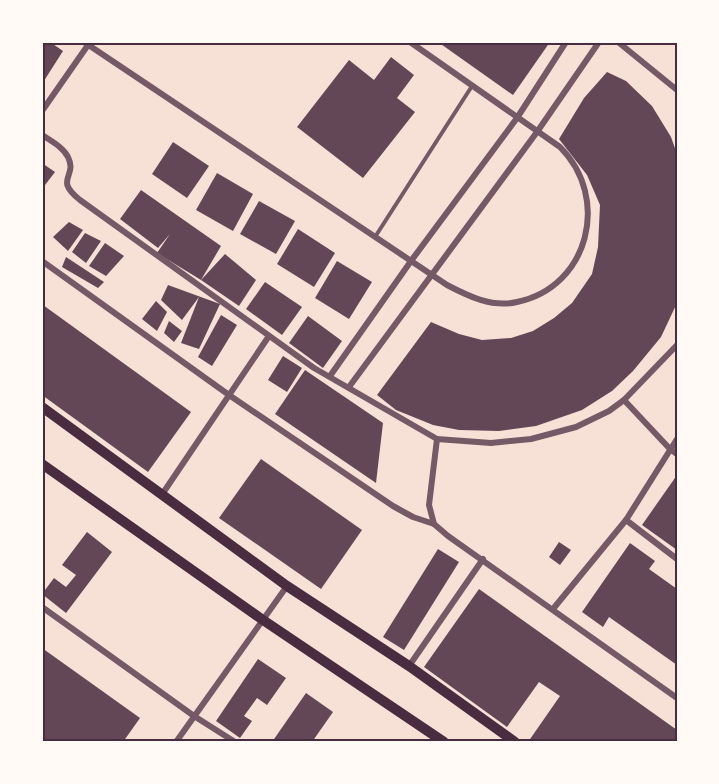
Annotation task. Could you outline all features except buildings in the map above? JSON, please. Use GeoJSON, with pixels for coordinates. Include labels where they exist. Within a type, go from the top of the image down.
{"type":"FeatureCollection","features":[{"type":"Feature","properties":{"kind":"main road"},"geometry":{"type":"LineString","coordinates":[[42,407],[287,586],[409,666],[515,742]]}},
{"type":"Feature","properties":{"kind":"main road"},"geometry":{"type":"LineString","coordinates":[[42,464],[263,620],[444,742]]}},
{"type":"Feature","properties":{"kind":"street"},"geometry":{"type":"LineString","coordinates":[[42,111],[86,44],[411,261],[465,294],[483,301],[515,303],[547,290],[570,271],[584,246],[588,228],[584,186],[579,170],[560,147],[410,42]]}},
{"type":"Feature","properties":{"kind":"street"},"geometry":{"type":"LineString","coordinates":[[330,376],[411,261],[518,118],[566,42]]}},
{"type":"Feature","properties":{"kind":"street"},"geometry":{"type":"LineString","coordinates":[[349,387],[537,132],[599,42]]}},
{"type":"Feature","properties":{"kind":"street"},"geometry":{"type":"LineString","coordinates":[[618,42],[677,90]]}},
{"type":"Feature","properties":{"kind":"street"},"geometry":{"type":"LineString","coordinates":[[42,135],[61,148],[68,156],[70,169],[66,183],[71,193],[314,368],[437,439],[491,443],[531,439],[576,427],[609,411],[624,400],[677,345]]}},
{"type":"Feature","properties":{"kind":"street"},"geometry":{"type":"LineString","coordinates":[[42,261],[229,395],[403,512],[434,524],[677,698]]}},
{"type":"Feature","properties":{"kind":"street"},"geometry":{"type":"LineString","coordinates":[[163,494],[269,336]]}},
{"type":"Feature","properties":{"kind":"street"},"geometry":{"type":"LineString","coordinates":[[624,400],[677,454]]}},
{"type":"Feature","properties":{"kind":"street"},"geometry":{"type":"LineString","coordinates":[[434,524],[429,506],[437,439]]}},
{"type":"Feature","properties":{"kind":"street"},"geometry":{"type":"LineString","coordinates":[[553,609],[626,520],[677,440]]}},
{"type":"Feature","properties":{"kind":"street"},"geometry":{"type":"LineString","coordinates":[[626,520],[677,559]]}},
{"type":"Feature","properties":{"kind":"street"},"geometry":{"type":"LineString","coordinates":[[409,666],[483,559]]}},
{"type":"Feature","properties":{"kind":"street"},"geometry":{"type":"LineString","coordinates":[[176,742],[287,586]]}},
{"type":"Feature","properties":{"kind":"street"},"geometry":{"type":"LineString","coordinates":[[42,607],[194,716],[235,742]]}},
{"type":"Feature","properties":{"kind":"lane"},"geometry":{"type":"LineString","coordinates":[[375,237],[472,86]]}}]}
